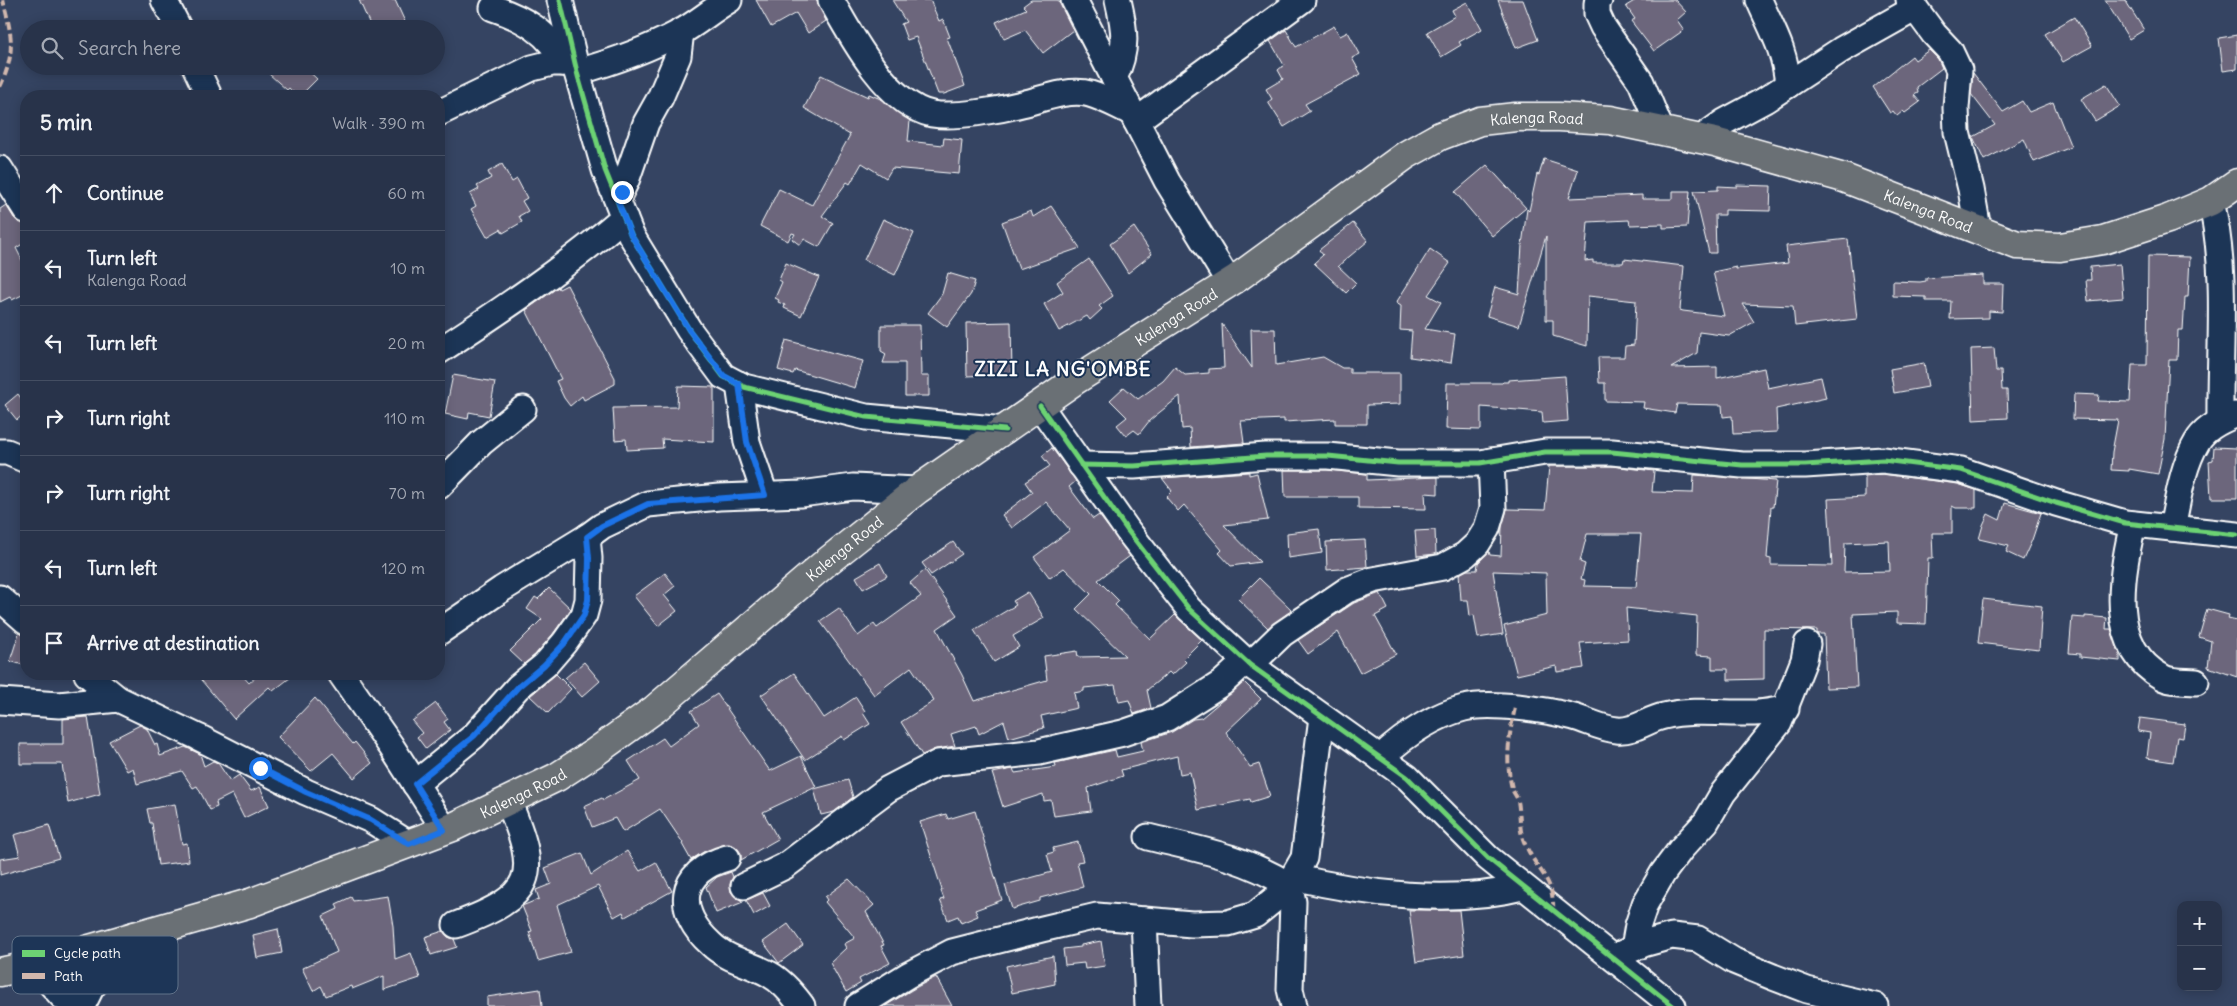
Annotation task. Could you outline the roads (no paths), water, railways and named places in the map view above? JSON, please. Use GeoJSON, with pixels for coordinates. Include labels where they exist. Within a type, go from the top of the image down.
{"type":"FeatureCollection","features":[{"type":"Feature","properties":{"kind":"main road","name":"Kalenga Road"},"geometry":{"type":"LineString","coordinates":[[131,936],[250,903],[409,844],[444,830],[557,777],[655,709],[822,565],[917,490],[1074,382],[1229,282],[1406,155],[1440,136],[1480,121],[1516,117],[1610,120],[1748,150],[1844,178],[2017,245],[2060,247],[2102,240],[2168,218],[2221,219],[2237,182]]}},
{"type":"Feature","properties":{"kind":"street"},"geometry":{"type":"LineString","coordinates":[[164,0],[174,20]]}},
{"type":"Feature","properties":{"kind":"street"},"geometry":{"type":"LineString","coordinates":[[560,0],[572,66],[605,170],[631,235],[705,354],[724,376],[739,384],[866,417],[1005,430]]}},
{"type":"Feature","properties":{"kind":"street"},"geometry":{"type":"LineString","coordinates":[[445,110],[532,68],[552,63],[572,66],[625,58],[681,31],[729,0]]}},
{"type":"Feature","properties":{"kind":"street"},"geometry":{"type":"LineString","coordinates":[[831,0],[868,60],[892,90],[909,104],[932,114],[960,114],[1005,108],[1069,94],[1088,93],[1134,117]]}},
{"type":"Feature","properties":{"kind":"street"},"geometry":{"type":"LineString","coordinates":[[1074,0],[1167,181],[1229,282]]}},
{"type":"Feature","properties":{"kind":"street"},"geometry":{"type":"LineString","coordinates":[[1114,78],[1120,65],[1125,41],[1118,0]]}},
{"type":"Feature","properties":{"kind":"street"},"geometry":{"type":"LineString","coordinates":[[1134,117],[1302,0]]}},
{"type":"Feature","properties":{"kind":"street"},"geometry":{"type":"LineString","coordinates":[[1599,0],[1597,3],[1597,14],[1603,27],[1641,82],[1661,130]]}},
{"type":"Feature","properties":{"kind":"street"},"geometry":{"type":"LineString","coordinates":[[1759,0],[1777,37],[1786,63],[1788,85]]}},
{"type":"Feature","properties":{"kind":"street"},"geometry":{"type":"LineString","coordinates":[[1700,139],[1724,122],[1765,100],[1912,4],[1934,34],[1950,51],[1959,70],[1956,108],[1957,132],[1971,189],[1978,229]]}},
{"type":"Feature","properties":{"kind":"street"},"geometry":{"type":"LineString","coordinates":[[494,8],[529,24],[545,36],[572,66]]}},
{"type":"Feature","properties":{"kind":"street"},"geometry":{"type":"LineString","coordinates":[[445,347],[596,241],[620,208],[626,181],[646,123],[660,98],[678,56],[681,31]]}},
{"type":"Feature","properties":{"kind":"street"},"geometry":{"type":"LineString","coordinates":[[199,75],[206,90]]}},
{"type":"Feature","properties":{"kind":"street"},"geometry":{"type":"LineString","coordinates":[[0,169],[20,201]]}},
{"type":"Feature","properties":{"kind":"street"},"geometry":{"type":"LineString","coordinates":[[2172,528],[2188,462],[2198,440],[2229,418],[2221,219]]}},
{"type":"Feature","properties":{"kind":"street"},"geometry":{"type":"LineString","coordinates":[[739,384],[747,442],[765,495]]}},
{"type":"Feature","properties":{"kind":"street"},"geometry":{"type":"LineString","coordinates":[[1040,406],[1128,531],[1189,609],[1248,663],[1407,777],[1488,858],[1523,887],[1623,953],[1673,1006]]}},
{"type":"Feature","properties":{"kind":"street"},"geometry":{"type":"LineString","coordinates":[[445,473],[451,460],[481,443],[523,409]]}},
{"type":"Feature","properties":{"kind":"street"},"geometry":{"type":"LineString","coordinates":[[0,452],[7,452],[20,457]]}},
{"type":"Feature","properties":{"kind":"street"},"geometry":{"type":"LineString","coordinates":[[1081,465],[1134,466],[1266,456],[1328,456],[1398,463],[1480,463],[1545,452],[1612,452],[1742,465],[1805,465],[1883,460],[1961,470],[2056,504],[2134,524],[2237,535]]}},
{"type":"Feature","properties":{"kind":"street"},"geometry":{"type":"LineString","coordinates":[[744,886],[785,866],[888,789],[938,763],[1039,752],[1123,732],[1167,718],[1222,683],[1282,634],[1347,590],[1373,580],[1443,567],[1464,555],[1477,544],[1487,528],[1493,508],[1491,461]]}},
{"type":"Feature","properties":{"kind":"street"},"geometry":{"type":"LineString","coordinates":[[445,628],[502,588],[602,526],[648,504],[853,487],[917,490]]}},
{"type":"Feature","properties":{"kind":"street"},"geometry":{"type":"LineString","coordinates":[[2134,524],[2127,549],[2120,598],[2124,624],[2134,648],[2145,665],[2164,678],[2196,682]]}},
{"type":"Feature","properties":{"kind":"street"},"geometry":{"type":"LineString","coordinates":[[415,784],[474,736],[518,687],[544,665],[564,644],[584,615],[588,600],[589,558],[587,537]]}},
{"type":"Feature","properties":{"kind":"street"},"geometry":{"type":"LineString","coordinates":[[0,598],[20,616]]}},
{"type":"Feature","properties":{"kind":"street"},"geometry":{"type":"LineString","coordinates":[[1623,953],[1638,925],[1645,904],[1663,874],[1681,849],[1706,822],[1723,793],[1779,723],[1804,660],[1807,644]]}},
{"type":"Feature","properties":{"kind":"street"},"geometry":{"type":"LineString","coordinates":[[94,680],[118,699],[306,792],[371,820],[409,844]]}},
{"type":"Feature","properties":{"kind":"street"},"geometry":{"type":"LineString","coordinates":[[345,680],[444,830]]}},
{"type":"Feature","properties":{"kind":"street"},"geometry":{"type":"LineString","coordinates":[[0,701],[58,705],[118,699]]}},
{"type":"Feature","properties":{"kind":"street"},"geometry":{"type":"LineString","coordinates":[[1380,758],[1405,736],[1437,718],[1464,707],[1486,705],[1544,711],[1618,730],[1631,729],[1647,721],[1665,716],[1689,713],[1757,713],[1786,709]]}},
{"type":"Feature","properties":{"kind":"street"},"geometry":{"type":"LineString","coordinates":[[858,1006],[908,975],[952,952],[1097,916],[1192,924],[1228,923],[1255,915],[1282,893],[1304,858],[1322,717]]}},
{"type":"Feature","properties":{"kind":"street"},"geometry":{"type":"LineString","coordinates":[[456,925],[484,914],[506,902],[522,887],[526,875],[522,832],[508,800]]}},
{"type":"Feature","properties":{"kind":"street"},"geometry":{"type":"LineString","coordinates":[[1148,837],[1232,857],[1290,882],[1317,883],[1413,896],[1494,894],[1523,887]]}},
{"type":"Feature","properties":{"kind":"street"},"geometry":{"type":"LineString","coordinates":[[728,858],[716,861],[703,869],[691,881],[686,894],[686,902],[692,918],[711,945],[771,975],[792,993],[802,1006]]}},
{"type":"Feature","properties":{"kind":"street"},"geometry":{"type":"LineString","coordinates":[[1290,882],[1293,902],[1290,989],[1294,1006]]}},
{"type":"Feature","properties":{"kind":"street"},"geometry":{"type":"LineString","coordinates":[[1144,920],[1148,1006]]}},
{"type":"Feature","properties":{"kind":"street"},"geometry":{"type":"LineString","coordinates":[[1623,953],[1642,944],[1672,936],[1698,939],[1734,961],[1781,981],[1807,990],[1875,1006]]}},
{"type":"Feature","properties":{"kind":"street"},"geometry":{"type":"LineString","coordinates":[[60,994],[75,1006]]}},
{"type":"Feature","properties":{"kind":"street"},"geometry":{"type":"LineString","coordinates":[[82,1006],[88,994]]}},
{"type":"Feature","properties":{"kind":"district","name":"ZIZI LA NG'OMBE"},"geometry":{"type":"Point","coordinates":[1063,368]}}]}
